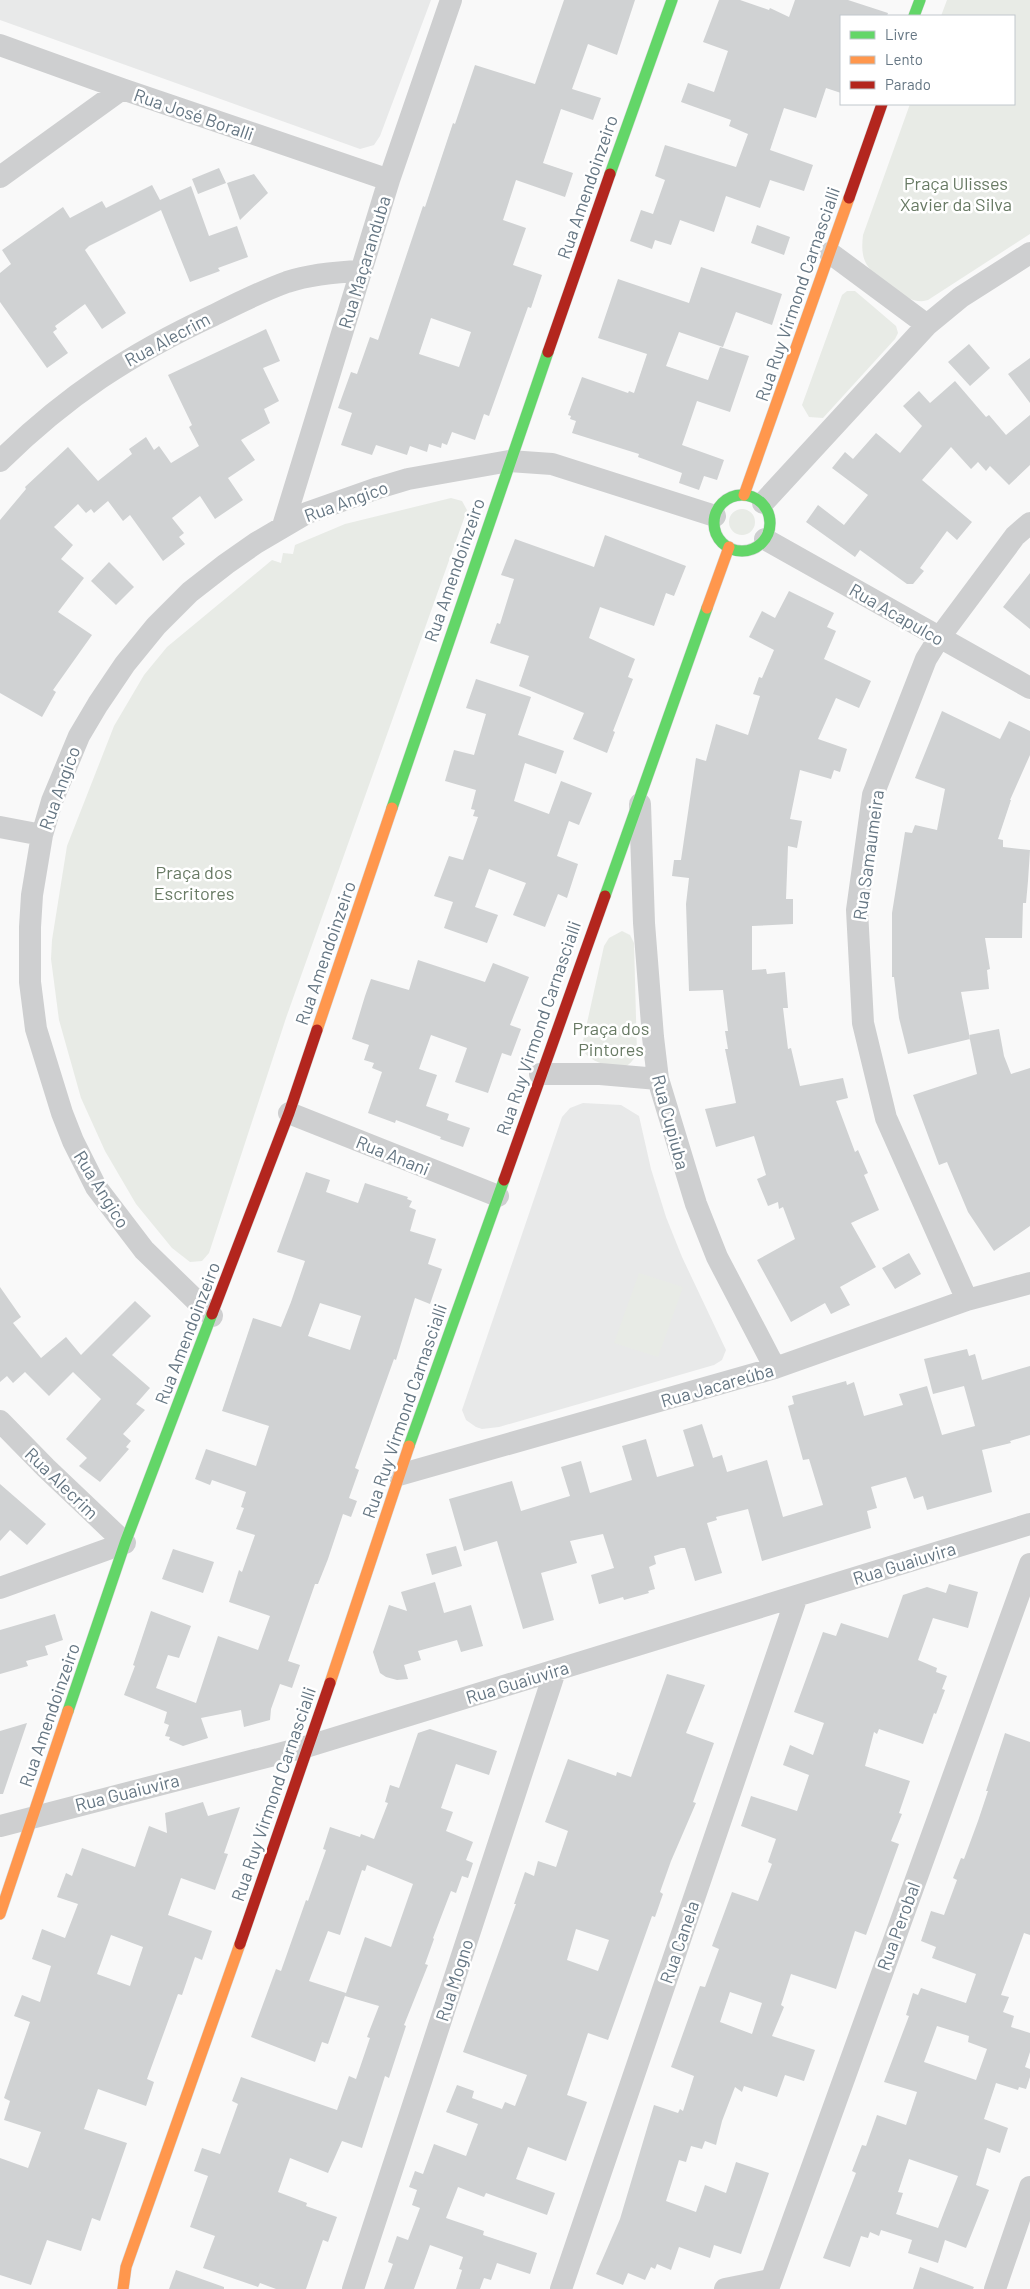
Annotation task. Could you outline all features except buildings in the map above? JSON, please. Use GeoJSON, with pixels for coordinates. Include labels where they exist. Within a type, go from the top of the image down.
{"type":"FeatureCollection","features":[{"type":"Feature","properties":{"kind":"street","name":"Rua Maçaranduba"},"geometry":{"type":"LineString","coordinates":[[283,526],[362,271],[388,180],[451,0]]}},
{"type":"Feature","properties":{"kind":"street","name":"Rua Amendoinzeiro"},"geometry":{"type":"LineString","coordinates":[[0,1914],[125,1543],[289,1113],[509,461],[672,0]]}},
{"type":"Feature","properties":{"kind":"street"},"geometry":{"type":"LineString","coordinates":[[914,15],[920,0]]}},
{"type":"Feature","properties":{"kind":"street","name":"Rua José Boralli"},"geometry":{"type":"LineString","coordinates":[[0,45],[122,90],[388,180]]}},
{"type":"Feature","properties":{"kind":"street"},"geometry":{"type":"LineString","coordinates":[[0,177],[122,90]]}},
{"type":"Feature","properties":{"kind":"street","name":"Rua Ruy Virmond Carnascialli"},"geometry":{"type":"LineString","coordinates":[[754,499],[830,253],[882,105]]}},
{"type":"Feature","properties":{"kind":"street"},"geometry":{"type":"LineString","coordinates":[[830,253],[927,325]]}},
{"type":"Feature","properties":{"kind":"street"},"geometry":{"type":"LineString","coordinates":[[754,499],[927,325],[961,297],[1030,253]]}},
{"type":"Feature","properties":{"kind":"street","name":"Rua Alecrim"},"geometry":{"type":"LineString","coordinates":[[0,461],[29,433],[74,396],[120,363],[165,338],[288,282],[336,272],[362,271]]}},
{"type":"Feature","properties":{"kind":"street"},"geometry":{"type":"LineString","coordinates":[[509,461],[552,464],[715,516]]}},
{"type":"Feature","properties":{"kind":"street","name":"Rua Angico"},"geometry":{"type":"LineString","coordinates":[[212,1316],[160,1266],[119,1219],[96,1186],[83,1162],[62,1113],[42,1052],[32,1006],[30,927],[32,895],[42,835],[52,801],[79,736],[125,664],[156,626],[190,592],[234,559],[283,526],[307,513],[408,479],[509,461]]}},
{"type":"Feature","properties":{"kind":"street"},"geometry":{"type":"LineString","coordinates":[[754,499],[768,511],[770,520],[765,539],[760,545],[745,551],[729,547],[716,534],[715,516],[726,500],[754,499]]}},
{"type":"Feature","properties":{"kind":"street","name":"Rua Samaumeira"},"geometry":{"type":"LineString","coordinates":[[967,1300],[886,1118],[863,1023],[857,910],[873,796],[926,659],[939,638],[1014,536],[1030,523]]}},
{"type":"Feature","properties":{"kind":"street","name":"Rua Acapulco"},"geometry":{"type":"LineString","coordinates":[[765,539],[1030,688]]}},
{"type":"Feature","properties":{"kind":"street","name":"Rua Ruy Virmond Carnascialli"},"geometry":{"type":"LineString","coordinates":[[123,2289],[126,2267],[309,1746],[399,1475],[540,1074],[729,547]]}},
{"type":"Feature","properties":{"kind":"street","name":"Rua Cupiuba"},"geometry":{"type":"LineString","coordinates":[[640,796],[644,923],[658,1079],[699,1213],[717,1257],[775,1368]]}},
{"type":"Feature","properties":{"kind":"street"},"geometry":{"type":"LineString","coordinates":[[0,827],[42,835]]}},
{"type":"Feature","properties":{"kind":"street"},"geometry":{"type":"LineString","coordinates":[[540,1074],[600,1074],[658,1079]]}},
{"type":"Feature","properties":{"kind":"street","name":"Rua Anani"},"geometry":{"type":"LineString","coordinates":[[289,1113],[498,1196]]}},
{"type":"Feature","properties":{"kind":"street","name":"Rua Jacareúba"},"geometry":{"type":"LineString","coordinates":[[399,1475],[775,1368],[967,1300],[1030,1282]]}},
{"type":"Feature","properties":{"kind":"street","name":"Rua Alecrim"},"geometry":{"type":"LineString","coordinates":[[0,1421],[46,1468],[125,1543]]}},
{"type":"Feature","properties":{"kind":"street","name":"Rua Guaiuvira"},"geometry":{"type":"LineString","coordinates":[[0,1826],[309,1746],[1030,1524]]}},
{"type":"Feature","properties":{"kind":"street"},"geometry":{"type":"LineString","coordinates":[[0,1588],[125,1543]]}},
{"type":"Feature","properties":{"kind":"street","name":"Rua Perobal"},"geometry":{"type":"LineString","coordinates":[[769,2285],[1030,1564]]}},
{"type":"Feature","properties":{"kind":"street","name":"Rua Canela"},"geometry":{"type":"LineString","coordinates":[[561,2289],[797,1596]]}},
{"type":"Feature","properties":{"kind":"street","name":"Rua Mogno"},"geometry":{"type":"LineString","coordinates":[[353,2289],[555,1670]]}},
{"type":"Feature","properties":{"kind":"street"},"geometry":{"type":"LineString","coordinates":[[994,2289],[1030,2187]]}},
{"type":"Feature","properties":{"kind":"street"},"geometry":{"type":"LineString","coordinates":[[725,2289],[769,2285]]}},
{"type":"Feature","properties":{"kind":"shaded area"},"geometry":{"type":"Polygon","coordinates":[[[0,0],[431,0],[380,136],[374,145],[360,149],[0,20],[0,0]]]}},
{"type":"Feature","properties":{"kind":"shaded area"},"geometry":{"type":"Polygon","coordinates":[[[583,1103],[621,1105],[639,1116],[651,1169],[666,1217],[682,1257],[726,1350],[722,1360],[714,1365],[499,1427],[482,1429],[466,1420],[462,1410],[562,1117],[570,1108],[583,1103]]]}},
{"type":"Feature","properties":{"kind":"green space","name":"Praça Ulisses Xavier da Silva"},"geometry":{"type":"Polygon","coordinates":[[[947,0],[1030,0],[1030,234],[928,300],[921,301],[903,296],[886,285],[871,271],[862,250],[863,235],[910,105],[1015,105],[1015,15],[941,15],[947,0]]]}},
{"type":"Feature","properties":{"kind":"green space"},"geometry":{"type":"Polygon","coordinates":[[[847,291],[855,291],[896,326],[898,333],[895,339],[823,418],[809,417],[802,405],[842,295],[847,291]]]}},
{"type":"Feature","properties":{"kind":"green space","name":"Praça dos Escritores"},"geometry":{"type":"Polygon","coordinates":[[[451,498],[462,501],[467,510],[286,1018],[209,1253],[202,1261],[190,1262],[172,1248],[136,1204],[105,1151],[81,1098],[59,1020],[51,959],[52,940],[67,846],[114,726],[144,675],[167,647],[272,560],[281,563],[283,553],[293,554],[295,545],[345,524],[451,498]]]}},
{"type":"Feature","properties":{"kind":"green space"},"geometry":{"type":"Polygon","coordinates":[[[742,509],[751,513],[755,522],[751,531],[742,535],[733,531],[729,522],[733,513],[742,509]]]}},
{"type":"Feature","properties":{"kind":"green space","name":"Praça dos Pintores"},"geometry":{"type":"Polygon","coordinates":[[[622,931],[630,935],[634,943],[637,1054],[628,1065],[616,1067],[598,1062],[588,1056],[584,1052],[583,1041],[604,946],[609,938],[622,931]]]}},
{"type":"Feature","properties":{"kind":"green space"},"geometry":{"type":"Polygon","coordinates":[[[639,1273],[683,1287],[658,1357],[614,1343],[639,1273]]]}},
{"type":"Feature","properties":{"kind":"traffic: fast"},"geometry":{"type":"LineString","coordinates":[[610,174],[672,0]]}},
{"type":"Feature","properties":{"kind":"traffic: fast"},"geometry":{"type":"LineString","coordinates":[[914,15],[920,0]]}},
{"type":"Feature","properties":{"kind":"traffic: fast"},"geometry":{"type":"LineString","coordinates":[[392,808],[548,352]]}},
{"type":"Feature","properties":{"kind":"traffic: fast"},"geometry":{"type":"LineString","coordinates":[[742,495],[753,497],[762,503],[768,512],[770,523],[768,534],[762,543],[753,549],[742,551],[731,549],[722,543],[716,534],[714,523],[716,512],[722,503],[731,497],[742,495]]}},
{"type":"Feature","properties":{"kind":"traffic: fast"},"geometry":{"type":"LineString","coordinates":[[605,896],[707,608]]}},
{"type":"Feature","properties":{"kind":"traffic: fast"},"geometry":{"type":"LineString","coordinates":[[409,1446],[504,1180]]}},
{"type":"Feature","properties":{"kind":"traffic: fast"},"geometry":{"type":"LineString","coordinates":[[68,1711],[125,1543],[212,1314]]}},
{"type":"Feature","properties":{"kind":"traffic: slow"},"geometry":{"type":"LineString","coordinates":[[744,495],[849,198]]}},
{"type":"Feature","properties":{"kind":"traffic: slow"},"geometry":{"type":"LineString","coordinates":[[707,608],[729,547]]}},
{"type":"Feature","properties":{"kind":"traffic: slow"},"geometry":{"type":"LineString","coordinates":[[317,1030],[392,808]]}},
{"type":"Feature","properties":{"kind":"traffic: slow"},"geometry":{"type":"LineString","coordinates":[[330,1683],[409,1446]]}},
{"type":"Feature","properties":{"kind":"traffic: slow"},"geometry":{"type":"LineString","coordinates":[[0,1914],[68,1711]]}},
{"type":"Feature","properties":{"kind":"traffic: slow"},"geometry":{"type":"LineString","coordinates":[[123,2289],[126,2267],[240,1944]]}},
{"type":"Feature","properties":{"kind":"traffic: jam"},"geometry":{"type":"LineString","coordinates":[[849,198],[882,105]]}},
{"type":"Feature","properties":{"kind":"traffic: jam"},"geometry":{"type":"LineString","coordinates":[[548,352],[610,174]]}},
{"type":"Feature","properties":{"kind":"traffic: jam"},"geometry":{"type":"LineString","coordinates":[[504,1180],[605,896]]}},
{"type":"Feature","properties":{"kind":"traffic: jam"},"geometry":{"type":"LineString","coordinates":[[212,1314],[289,1113],[317,1030]]}},
{"type":"Feature","properties":{"kind":"traffic: jam"},"geometry":{"type":"LineString","coordinates":[[240,1944],[330,1683]]}}]}
